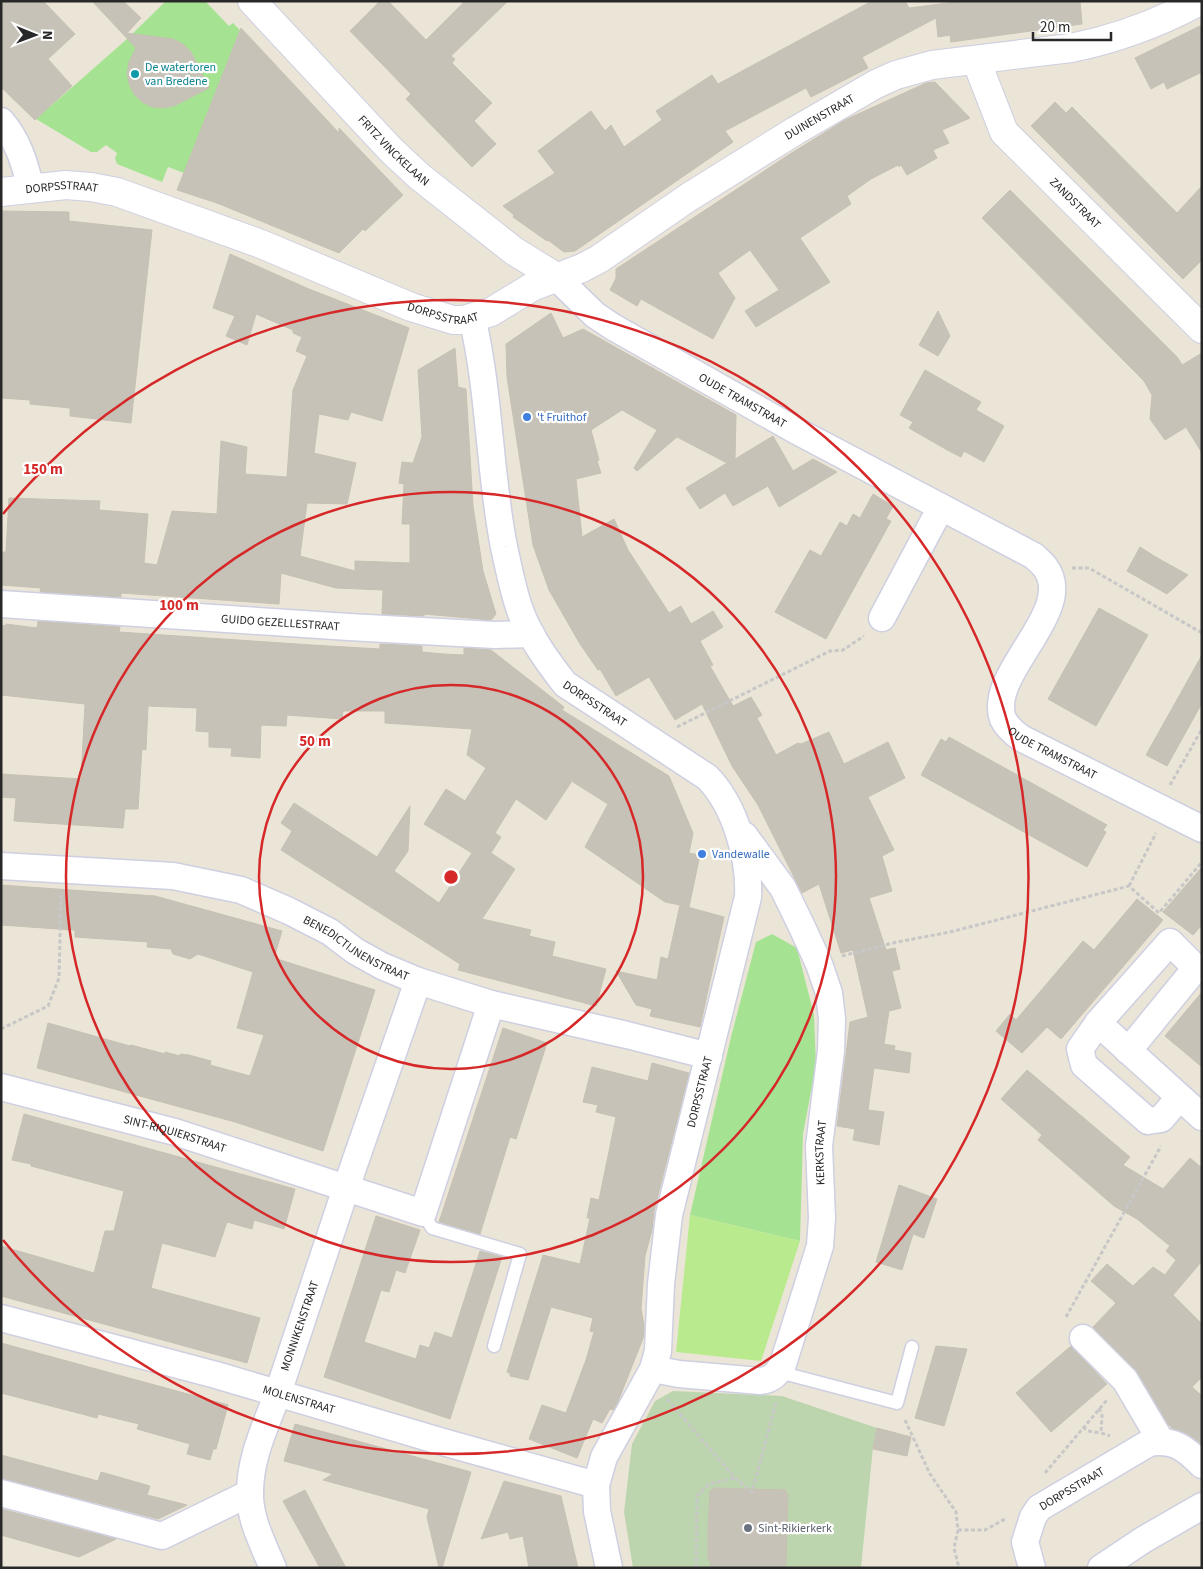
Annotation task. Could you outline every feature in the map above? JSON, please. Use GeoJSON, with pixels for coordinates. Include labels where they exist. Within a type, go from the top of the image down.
{"type":"FeatureCollection","features":[{"type":"Feature","properties":{"kind":"street","name":"FRITZ VINCKELAAN"},"geometry":{"type":"LineString","coordinates":[[252,1],[391,150],[420,177],[514,251],[556,277]]}},
{"type":"Feature","properties":{"kind":"street","name":"DUINENSTRAAT"},"geometry":{"type":"LineString","coordinates":[[472,317],[491,312],[532,287],[582,268],[599,259],[689,197],[818,117],[876,84],[896,75],[926,67],[1091,44],[1156,22],[1200,1]]}},
{"type":"Feature","properties":{"kind":"street","name":"ZANDSTRAAT"},"geometry":{"type":"LineString","coordinates":[[976,60],[1004,132],[1199,320]]}},
{"type":"Feature","properties":{"kind":"street","name":"DORPSSTRAAT"},"geometry":{"type":"LineString","coordinates":[[1,120],[19,149],[31,189],[66,185],[117,192],[151,202],[261,244],[420,310],[453,320],[464,320],[472,317],[483,374],[498,513],[509,572],[522,614],[531,634],[548,662],[565,684],[707,777],[728,806],[735,822],[746,857],[749,879],[748,897],[670,1215],[661,1284],[658,1351],[653,1369],[604,1457],[596,1485],[597,1511],[609,1568]]}},
{"type":"Feature","properties":{"kind":"street"},"geometry":{"type":"LineString","coordinates":[[1,192],[31,189]]}},
{"type":"Feature","properties":{"kind":"street","name":"OUDE TRAMSTRAAT"},"geometry":{"type":"LineString","coordinates":[[556,277],[595,315],[613,327],[794,430],[1034,556],[1046,568],[1051,580],[1052,596],[1046,614],[1004,687],[1001,704],[1003,718],[1010,730],[1021,738],[1202,829]]}},
{"type":"Feature","properties":{"kind":"street"},"geometry":{"type":"LineString","coordinates":[[882,618],[941,507]]}},
{"type":"Feature","properties":{"kind":"street","name":"GUIDO GEZELLESTRAAT"},"geometry":{"type":"LineString","coordinates":[[1,604],[349,627],[495,635],[531,634]]}},
{"type":"Feature","properties":{"kind":"street","name":"KERKSTRAAT"},"geometry":{"type":"LineString","coordinates":[[735,822],[783,888],[818,963],[829,993],[832,1019],[831,1051],[819,1146],[822,1218],[820,1246],[783,1364],[778,1372]]}},
{"type":"Feature","properties":{"kind":"street","name":"BENEDICTIJNENSTRAAT"},"geometry":{"type":"LineString","coordinates":[[1,866],[173,876],[241,890],[330,932],[356,951],[382,966],[418,981],[491,1004],[709,1056]]}},
{"type":"Feature","properties":{"kind":"street"},"geometry":{"type":"LineString","coordinates":[[1128,1051],[1196,968],[1170,942],[1098,1023],[1080,1049],[1084,1065],[1148,1121],[1161,1119],[1178,1098]]}},
{"type":"Feature","properties":{"kind":"street","name":"MONNIKENSTRAAT"},"geometry":{"type":"LineString","coordinates":[[272,1568],[254,1521],[250,1493],[251,1476],[259,1444],[418,981]]}},
{"type":"Feature","properties":{"kind":"street"},"geometry":{"type":"LineString","coordinates":[[346,1188],[423,1213],[491,1004]]}},
{"type":"Feature","properties":{"kind":"street"},"geometry":{"type":"LineString","coordinates":[[1098,1023],[1202,1118]]}},
{"type":"Feature","properties":{"kind":"street","name":"SINT-RIQUIERSTRAAT"},"geometry":{"type":"LineString","coordinates":[[1,1086],[175,1132],[346,1188]]}},
{"type":"Feature","properties":{"kind":"street","name":"MOLENSTRAAT"},"geometry":{"type":"LineString","coordinates":[[1,1318],[216,1375],[596,1485]]}},
{"type":"Feature","properties":{"kind":"street"},"geometry":{"type":"LineString","coordinates":[[1083,1338],[1125,1380],[1162,1441],[1186,1449],[1202,1465]]}},
{"type":"Feature","properties":{"kind":"street"},"geometry":{"type":"LineString","coordinates":[[653,1369],[679,1374],[760,1381],[774,1377],[778,1372]]}},
{"type":"Feature","properties":{"kind":"street","name":"DORPSSTRAAT"},"geometry":{"type":"LineString","coordinates":[[1032,1568],[1025,1542],[1033,1517],[1039,1508],[1149,1443],[1162,1441]]}},
{"type":"Feature","properties":{"kind":"street"},"geometry":{"type":"LineString","coordinates":[[1,1493],[162,1536],[250,1493]]}},
{"type":"Feature","properties":{"kind":"street"},"geometry":{"type":"LineString","coordinates":[[1101,1568],[1202,1506]]}},
{"type":"Feature","properties":{"kind":"lane"},"geometry":{"type":"LineString","coordinates":[[423,1213],[432,1228],[520,1254],[494,1346]]}},
{"type":"Feature","properties":{"kind":"lane"},"geometry":{"type":"LineString","coordinates":[[778,1372],[898,1403],[912,1346]]}},
{"type":"Feature","properties":{"kind":"path"},"geometry":{"type":"LineString","coordinates":[[1046,568],[1089,568],[1202,633]]}},
{"type":"Feature","properties":{"kind":"path"},"geometry":{"type":"LineString","coordinates":[[660,747],[675,728],[830,652],[843,650],[868,633],[882,618]]}},
{"type":"Feature","properties":{"kind":"path"},"geometry":{"type":"LineString","coordinates":[[1129,886],[1162,809],[1202,729]]}},
{"type":"Feature","properties":{"kind":"path"},"geometry":{"type":"LineString","coordinates":[[1129,886],[1159,913],[1202,862]]}},
{"type":"Feature","properties":{"kind":"path"},"geometry":{"type":"LineString","coordinates":[[1,1029],[48,1006],[59,978],[62,870]]}},
{"type":"Feature","properties":{"kind":"path"},"geometry":{"type":"LineString","coordinates":[[818,963],[896,942],[950,932],[1129,886]]}},
{"type":"Feature","properties":{"kind":"path"},"geometry":{"type":"LineString","coordinates":[[1083,1338],[1075,1339],[1067,1336],[1064,1321],[1161,1148],[1164,1139]]}},
{"type":"Feature","properties":{"kind":"path"},"geometry":{"type":"LineString","coordinates":[[653,1369],[664,1396],[735,1478],[752,1492],[778,1396],[778,1372]]}},
{"type":"Feature","properties":{"kind":"path"},"geometry":{"type":"LineString","coordinates":[[1040,1479],[1125,1380]]}},
{"type":"Feature","properties":{"kind":"path"},"geometry":{"type":"LineString","coordinates":[[898,1403],[930,1474],[956,1512],[958,1530],[954,1548],[960,1568]]}},
{"type":"Feature","properties":{"kind":"path"},"geometry":{"type":"LineString","coordinates":[[1083,1427],[1088,1431],[1101,1434]]}},
{"type":"Feature","properties":{"kind":"path"},"geometry":{"type":"LineString","coordinates":[[696,1568],[697,1496],[709,1484],[735,1478]]}},
{"type":"Feature","properties":{"kind":"path"},"geometry":{"type":"LineString","coordinates":[[958,1530],[985,1530],[1007,1518]]}},
{"type":"Feature","properties":{"kind":"green space"},"geometry":{"type":"Polygon","coordinates":[[[166,1],[205,1],[229,26],[233,23],[240,30],[184,173],[168,167],[162,182],[117,164],[115,158],[117,153],[106,145],[97,152],[91,152],[36,119],[127,39],[166,1]]]}},
{"type":"Feature","properties":{"kind":"green space"},"geometry":{"type":"Polygon","coordinates":[[[772,934],[797,948],[814,1015],[816,1065],[803,1134],[800,1241],[690,1215],[731,1037],[756,942],[772,934]]]}},
{"type":"Feature","properties":{"kind":"green space"},"geometry":{"type":"Polygon","coordinates":[[[690,1215],[800,1241],[761,1361],[676,1352],[690,1215]]]}},
{"type":"Feature","properties":{"kind":"green space"},"geometry":{"type":"Polygon","coordinates":[[[673,1391],[782,1396],[877,1428],[873,1447],[861,1568],[633,1568],[624,1512],[632,1444],[655,1401],[673,1391]]]}},
{"type":"Feature","properties":{"kind":"building"},"geometry":{"type":"Polygon","coordinates":[[[1,1],[43,1],[75,34],[48,59],[72,86],[35,120],[1,87],[1,1]]]}},
{"type":"Feature","properties":{"kind":"building"},"geometry":{"type":"Polygon","coordinates":[[[92,1],[123,1],[141,18],[127,33],[173,39],[183,44],[191,52],[209,88],[174,106],[152,107],[142,102],[134,94],[129,84],[127,73],[129,62],[136,48],[92,1]]]}},
{"type":"Feature","properties":{"kind":"building"},"geometry":{"type":"Polygon","coordinates":[[[380,1],[388,1],[426,40],[465,1],[508,1],[451,56],[455,59],[452,63],[492,103],[474,121],[496,144],[472,167],[406,99],[411,94],[350,31],[380,1]]]}},
{"type":"Feature","properties":{"kind":"building"},"geometry":{"type":"Polygon","coordinates":[[[872,1],[905,1],[909,8],[963,1],[1080,1],[1082,24],[951,42],[950,35],[938,37],[936,18],[862,57],[868,68],[811,97],[806,88],[725,131],[733,142],[575,251],[564,252],[513,217],[514,215],[503,206],[555,173],[538,151],[591,111],[605,131],[611,125],[624,147],[662,120],[656,111],[712,75],[718,84],[872,1]]]}},
{"type":"Feature","properties":{"kind":"building"},"geometry":{"type":"Polygon","coordinates":[[[1202,25],[1202,72],[1167,89],[1164,82],[1151,89],[1135,58],[1202,25]]]}},
{"type":"Feature","properties":{"kind":"building"},"geometry":{"type":"Polygon","coordinates":[[[241,28],[339,133],[339,128],[403,195],[365,231],[363,229],[339,253],[217,203],[177,190],[241,28]]]}},
{"type":"Feature","properties":{"kind":"building"},"geometry":{"type":"Polygon","coordinates":[[[935,82],[970,118],[942,130],[949,143],[933,150],[937,158],[907,175],[901,165],[899,167],[898,165],[871,179],[847,196],[851,204],[800,238],[830,282],[756,327],[745,311],[779,290],[750,250],[718,273],[735,298],[713,339],[641,299],[637,306],[610,290],[616,278],[616,269],[790,154],[845,120],[926,83],[935,82]]]}},
{"type":"Feature","properties":{"kind":"building"},"geometry":{"type":"Polygon","coordinates":[[[1055,102],[1066,113],[1072,107],[1177,213],[1202,186],[1202,260],[1183,279],[1031,126],[1055,102]]]}},
{"type":"Feature","properties":{"kind":"building"},"geometry":{"type":"Polygon","coordinates":[[[1010,190],[1178,358],[1182,365],[1202,353],[1202,453],[1186,427],[1165,440],[1150,419],[1152,395],[1144,381],[982,218],[1010,190]]]}},
{"type":"Feature","properties":{"kind":"building"},"geometry":{"type":"Polygon","coordinates":[[[1,211],[69,212],[69,221],[152,230],[131,423],[70,416],[70,408],[30,404],[30,400],[1,398],[3,243],[1,243],[1,211]]]}},
{"type":"Feature","properties":{"kind":"building"},"geometry":{"type":"Polygon","coordinates":[[[230,254],[309,289],[409,328],[382,421],[351,412],[348,420],[319,414],[314,453],[356,463],[347,504],[307,503],[300,556],[355,571],[355,561],[410,563],[410,524],[402,524],[404,484],[399,483],[402,462],[413,463],[422,437],[418,370],[455,348],[458,387],[466,389],[473,506],[483,571],[496,614],[491,620],[424,614],[424,616],[382,614],[383,590],[336,588],[281,573],[279,604],[121,593],[121,597],[40,592],[41,588],[1,585],[1,552],[6,552],[9,498],[100,501],[99,510],[148,514],[144,563],[157,565],[172,511],[217,514],[221,441],[247,447],[245,474],[287,477],[293,390],[307,356],[296,351],[302,337],[293,333],[293,330],[256,314],[247,345],[226,336],[235,316],[213,308],[230,254]]]}},
{"type":"Feature","properties":{"kind":"building"},"geometry":{"type":"Polygon","coordinates":[[[938,311],[950,336],[938,356],[919,345],[938,311]]]}},
{"type":"Feature","properties":{"kind":"building"},"geometry":{"type":"Polygon","coordinates":[[[551,313],[563,338],[583,329],[736,415],[735,459],[773,436],[793,471],[813,459],[837,472],[779,507],[768,486],[733,506],[725,493],[700,509],[686,488],[727,463],[677,437],[637,471],[634,468],[657,430],[622,410],[591,430],[601,473],[576,479],[582,537],[614,519],[628,550],[669,613],[681,606],[691,624],[713,611],[723,627],[700,641],[713,665],[710,666],[733,706],[751,697],[762,715],[757,718],[776,755],[798,743],[801,744],[829,732],[844,764],[888,742],[905,778],[868,797],[894,850],[882,856],[892,891],[869,898],[886,950],[895,948],[900,969],[892,971],[901,1008],[889,1011],[884,1044],[895,1046],[894,1050],[911,1053],[909,1073],[874,1068],[868,1110],[884,1112],[879,1145],[853,1140],[855,1129],[837,1126],[850,1022],[868,1017],[853,950],[841,953],[819,884],[802,893],[758,805],[732,766],[702,704],[675,720],[649,677],[616,696],[600,669],[598,670],[580,644],[549,590],[533,545],[507,377],[506,344],[551,313]]]}},
{"type":"Feature","properties":{"kind":"building"},"geometry":{"type":"Polygon","coordinates":[[[925,370],[981,402],[976,410],[1004,426],[984,462],[964,451],[961,457],[949,451],[909,428],[913,422],[900,415],[925,370]]]}},
{"type":"Feature","properties":{"kind":"building"},"geometry":{"type":"Polygon","coordinates":[[[873,494],[893,506],[886,519],[891,521],[826,639],[775,612],[810,550],[821,556],[840,522],[847,526],[853,514],[860,518],[873,494]]]}},
{"type":"Feature","properties":{"kind":"building"},"geometry":{"type":"Polygon","coordinates":[[[1140,547],[1188,575],[1167,594],[1127,571],[1140,547]]]}},
{"type":"Feature","properties":{"kind":"building"},"geometry":{"type":"Polygon","coordinates":[[[1099,608],[1148,635],[1096,726],[1048,699],[1099,608]]]}},
{"type":"Feature","properties":{"kind":"building"},"geometry":{"type":"Polygon","coordinates":[[[38,621],[120,627],[119,632],[312,645],[380,649],[380,644],[422,646],[422,652],[444,654],[464,655],[464,648],[491,650],[564,707],[562,710],[669,776],[693,833],[689,853],[700,855],[689,907],[684,906],[724,917],[700,1027],[650,1016],[652,1009],[636,1005],[616,971],[657,980],[661,957],[668,959],[680,905],[665,902],[585,847],[608,804],[573,782],[574,778],[546,820],[516,799],[495,833],[501,837],[491,853],[515,869],[482,919],[531,930],[529,936],[555,942],[552,956],[606,969],[596,1006],[458,970],[460,964],[281,850],[292,831],[281,823],[294,803],[377,857],[410,806],[408,851],[394,871],[439,903],[472,853],[424,824],[446,789],[465,801],[486,768],[467,755],[472,729],[385,723],[385,711],[343,711],[342,719],[287,715],[286,726],[261,725],[260,758],[231,756],[232,748],[209,747],[209,732],[196,731],[197,708],[148,706],[146,750],[142,749],[138,809],[125,809],[123,828],[14,821],[16,798],[1,797],[1,774],[81,779],[85,704],[1,695],[1,625],[37,628],[38,621]]]}},
{"type":"Feature","properties":{"kind":"building"},"geometry":{"type":"Polygon","coordinates":[[[1202,655],[1202,703],[1167,766],[1146,755],[1202,655]]]}},
{"type":"Feature","properties":{"kind":"building"},"geometry":{"type":"Polygon","coordinates":[[[949,737],[1107,825],[1103,830],[1106,832],[1087,867],[921,775],[941,739],[946,742],[949,737]]]}},
{"type":"Feature","properties":{"kind":"building"},"geometry":{"type":"Polygon","coordinates":[[[1202,867],[1202,925],[1193,935],[1163,912],[1202,867]]]}},
{"type":"Feature","properties":{"kind":"building"},"geometry":{"type":"Polygon","coordinates":[[[1,885],[155,896],[282,931],[274,958],[375,990],[323,1151],[235,1122],[37,1068],[48,1023],[165,1054],[165,1052],[180,1056],[180,1054],[189,1055],[211,1061],[210,1065],[250,1076],[264,1035],[237,1028],[253,972],[198,954],[190,959],[173,954],[171,949],[147,947],[148,942],[75,937],[75,930],[1,925],[1,885]]]}},
{"type":"Feature","properties":{"kind":"building"},"geometry":{"type":"Polygon","coordinates":[[[1137,899],[1163,920],[1061,1039],[1047,1027],[1022,1053],[996,1031],[1010,1014],[1016,1020],[1083,941],[1094,950],[1137,899]]]}},
{"type":"Feature","properties":{"kind":"building"},"geometry":{"type":"Polygon","coordinates":[[[1202,992],[1202,1067],[1165,1036],[1202,992]]]}},
{"type":"Feature","properties":{"kind":"building"},"geometry":{"type":"Polygon","coordinates":[[[503,1028],[547,1043],[516,1139],[510,1137],[480,1234],[439,1222],[503,1028]]]}},
{"type":"Feature","properties":{"kind":"building"},"geometry":{"type":"Polygon","coordinates":[[[652,1063],[689,1073],[654,1211],[652,1230],[645,1256],[641,1309],[644,1336],[617,1404],[613,1410],[610,1409],[602,1423],[593,1419],[577,1458],[529,1439],[542,1405],[566,1413],[586,1360],[594,1332],[590,1331],[593,1318],[551,1307],[528,1380],[510,1376],[510,1373],[507,1372],[543,1255],[580,1264],[590,1218],[587,1218],[591,1198],[599,1200],[616,1117],[596,1112],[598,1105],[583,1102],[592,1067],[648,1081],[652,1063]]]}},
{"type":"Feature","properties":{"kind":"building"},"geometry":{"type":"Polygon","coordinates":[[[1027,1070],[1130,1157],[1123,1165],[1163,1189],[1190,1158],[1202,1168],[1202,1261],[1173,1295],[1202,1324],[1202,1377],[1192,1387],[1202,1396],[1202,1444],[1186,1433],[1173,1429],[1168,1424],[1136,1370],[1093,1327],[1116,1303],[1091,1281],[1107,1264],[1133,1286],[1153,1267],[1165,1275],[1176,1260],[1166,1251],[1170,1246],[1137,1219],[1114,1206],[1038,1140],[1042,1135],[1001,1099],[1027,1070]]]}},
{"type":"Feature","properties":{"kind":"building"},"geometry":{"type":"Polygon","coordinates":[[[24,1114],[295,1189],[284,1229],[254,1220],[252,1229],[227,1222],[215,1257],[162,1243],[151,1288],[260,1318],[247,1363],[1,1296],[1,1246],[94,1273],[105,1231],[114,1231],[124,1191],[12,1160],[24,1114]]]}},
{"type":"Feature","properties":{"kind":"building"},"geometry":{"type":"Polygon","coordinates":[[[899,1185],[937,1199],[924,1238],[913,1234],[902,1270],[876,1262],[899,1185]]]}},
{"type":"Feature","properties":{"kind":"building"},"geometry":{"type":"Polygon","coordinates":[[[376,1216],[420,1230],[405,1273],[396,1270],[389,1292],[381,1290],[364,1342],[416,1359],[420,1345],[429,1348],[435,1332],[452,1338],[480,1251],[502,1257],[450,1419],[324,1377],[376,1216]]]}},
{"type":"Feature","properties":{"kind":"building"},"geometry":{"type":"Polygon","coordinates":[[[1,1343],[228,1405],[216,1449],[213,1449],[210,1460],[187,1454],[190,1444],[137,1429],[139,1424],[98,1414],[97,1418],[1,1393],[1,1343]]]}},
{"type":"Feature","properties":{"kind":"building"},"geometry":{"type":"Polygon","coordinates":[[[936,1346],[967,1349],[944,1426],[915,1418],[936,1346]]]}},
{"type":"Feature","properties":{"kind":"building"},"geometry":{"type":"Polygon","coordinates":[[[1071,1346],[1107,1384],[1051,1432],[1016,1393],[1071,1346]]]}},
{"type":"Feature","properties":{"kind":"building"},"geometry":{"type":"Polygon","coordinates":[[[295,1424],[471,1472],[442,1568],[439,1568],[427,1517],[429,1509],[323,1480],[333,1474],[284,1461],[295,1424]]]}},
{"type":"Feature","properties":{"kind":"building"},"geometry":{"type":"Polygon","coordinates":[[[877,1428],[911,1437],[907,1456],[873,1449],[877,1428]]]}},
{"type":"Feature","properties":{"kind":"building"},"geometry":{"type":"Polygon","coordinates":[[[1,1455],[98,1481],[101,1472],[150,1486],[147,1495],[187,1505],[158,1519],[1,1478],[1,1455]]]}},
{"type":"Feature","properties":{"kind":"building"},"geometry":{"type":"Polygon","coordinates":[[[504,1481],[561,1496],[578,1568],[529,1568],[523,1536],[510,1539],[508,1532],[481,1539],[504,1481]]]}},
{"type":"Feature","properties":{"kind":"building","name":"Sint-Rikierkerk"},"geometry":{"type":"Polygon","coordinates":[[[713,1488],[786,1490],[786,1494],[788,1494],[786,1568],[710,1568],[711,1560],[708,1560],[708,1527],[710,1491],[713,1491],[713,1488]]]}},
{"type":"Feature","properties":{"kind":"building"},"geometry":{"type":"Polygon","coordinates":[[[305,1490],[346,1568],[320,1568],[283,1501],[305,1490]]]}},
{"type":"Feature","properties":{"kind":"building"},"geometry":{"type":"Polygon","coordinates":[[[1,1509],[116,1539],[79,1557],[1,1535],[1,1509]]]}},
{"type":"Feature","properties":{"kind":"place","name":"De watertoren van Bredene"},"geometry":{"type":"Point","coordinates":[135,74]}},
{"type":"Feature","properties":{"kind":"place","name":"'t Fruithof"},"geometry":{"type":"Point","coordinates":[527,417]}},
{"type":"Feature","properties":{"kind":"place","name":"Vandewalle"},"geometry":{"type":"Point","coordinates":[702,854]}},
{"type":"Feature","properties":{"kind":"place","name":"Sint-Rikierkerk"},"geometry":{"type":"Point","coordinates":[748,1528]}}]}
